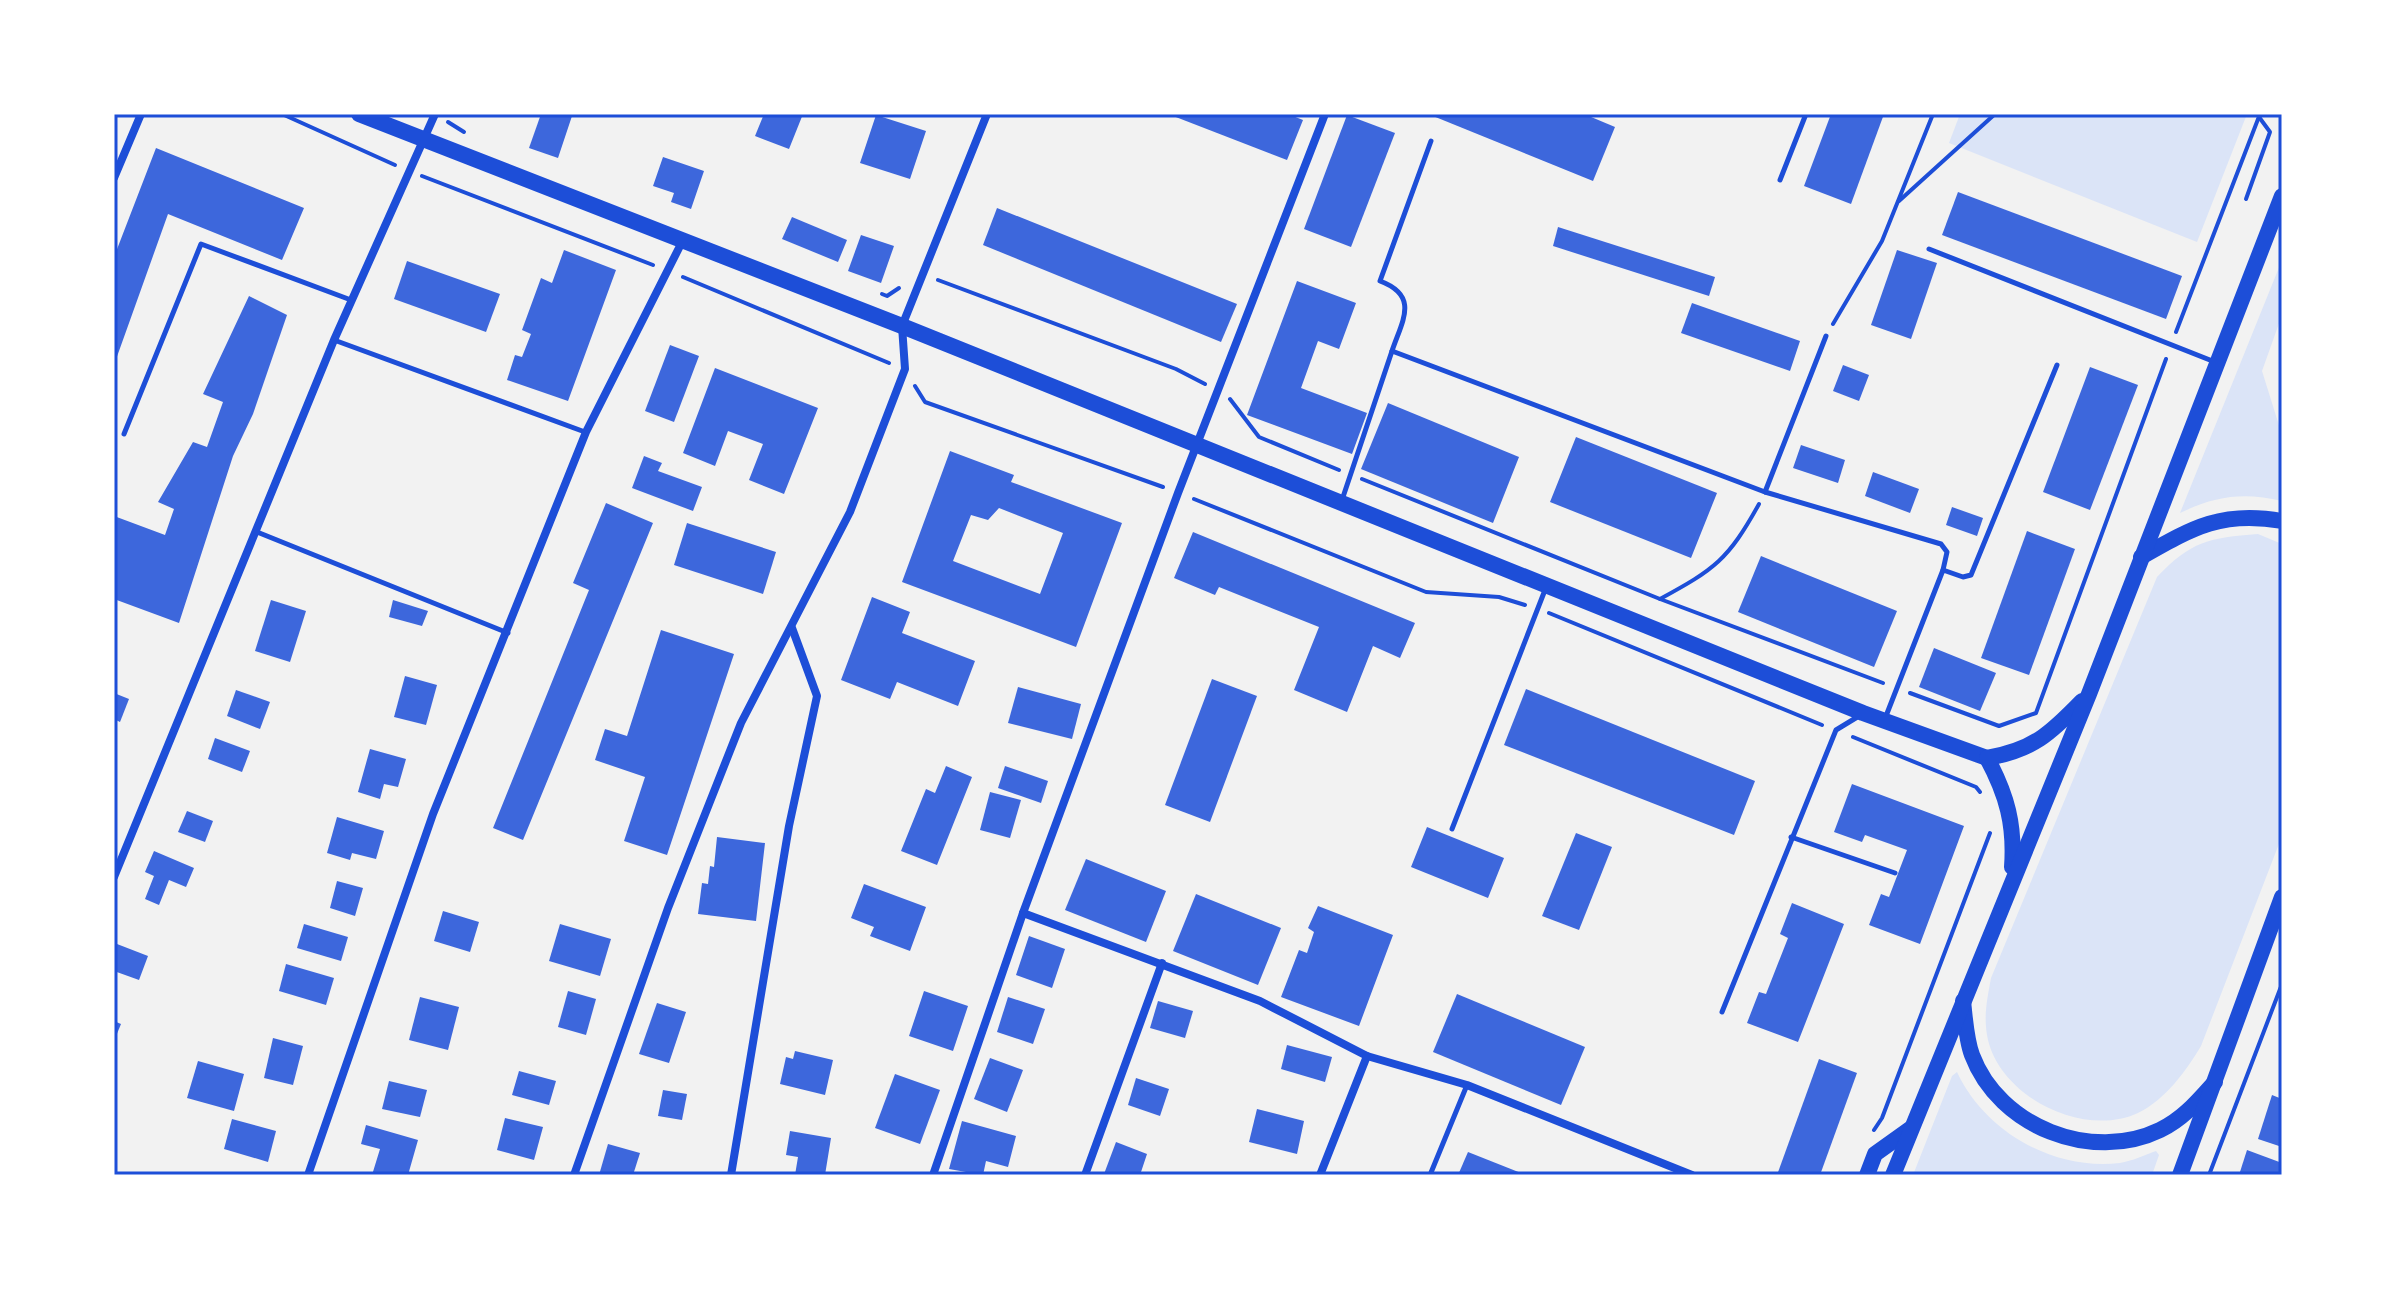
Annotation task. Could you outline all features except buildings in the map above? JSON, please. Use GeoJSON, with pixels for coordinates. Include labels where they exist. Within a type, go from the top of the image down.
{"type":"FeatureCollection","features":[{"type":"Feature","properties":{"kind":"main road"},"geometry":{"type":"LineString","coordinates":[[359,114],[902,326],[1863,713],[1987,758],[2017,753],[2039,742],[2089,694]]}},
{"type":"Feature","properties":{"kind":"main road"},"geometry":{"type":"LineString","coordinates":[[1893,1175],[2089,694],[2282,196]]}},
{"type":"Feature","properties":{"kind":"main road"},"geometry":{"type":"LineString","coordinates":[[2141,557],[2180,535],[2215,521],[2247,515],[2282,521]]}},
{"type":"Feature","properties":{"kind":"main road"},"geometry":{"type":"LineString","coordinates":[[1987,758],[2010,808],[2015,837],[2011,883]]}},
{"type":"Feature","properties":{"kind":"main road"},"geometry":{"type":"LineString","coordinates":[[2180,1175],[2282,897]]}},
{"type":"Feature","properties":{"kind":"main road"},"geometry":{"type":"LineString","coordinates":[[2265,943],[2282,927]]}},
{"type":"Feature","properties":{"kind":"main road"},"geometry":{"type":"LineString","coordinates":[[1963,1000],[1971,1054],[1988,1085],[2044,1130],[2069,1139],[2096,1143],[2130,1140],[2158,1131],[2182,1118],[2215,1082]]}},
{"type":"Feature","properties":{"kind":"main road"},"geometry":{"type":"LineString","coordinates":[[1867,1175],[1875,1154],[1912,1128]]}},
{"type":"Feature","properties":{"kind":"street"},"geometry":{"type":"LineString","coordinates":[[114,178],[141,114]]}},
{"type":"Feature","properties":{"kind":"street"},"geometry":{"type":"LineString","coordinates":[[114,877],[334,340],[435,114]]}},
{"type":"Feature","properties":{"kind":"street"},"geometry":{"type":"LineString","coordinates":[[574,1175],[668,908],[741,723],[850,512],[905,369],[902,326],[987,114]]}},
{"type":"Feature","properties":{"kind":"street"},"geometry":{"type":"LineString","coordinates":[[933,1175],[1023,913],[1178,493],[1325,114]]}},
{"type":"Feature","properties":{"kind":"street"},"geometry":{"type":"LineString","coordinates":[[308,1175],[433,814],[586,432],[682,242]]}},
{"type":"Feature","properties":{"kind":"street"},"geometry":{"type":"LineString","coordinates":[[731,1175],[789,826],[817,696],[792,628]]}},
{"type":"Feature","properties":{"kind":"street"},"geometry":{"type":"LineString","coordinates":[[1023,913],[1260,1001],[1367,1056],[1467,1085],[1692,1175]]}},
{"type":"Feature","properties":{"kind":"street"},"geometry":{"type":"LineString","coordinates":[[1085,1175],[1162,963]]}},
{"type":"Feature","properties":{"kind":"street"},"geometry":{"type":"LineString","coordinates":[[1320,1175],[1367,1056]]}},
{"type":"Feature","properties":{"kind":"lane"},"geometry":{"type":"LineString","coordinates":[[1780,180],[1806,114]]}},
{"type":"Feature","properties":{"kind":"lane"},"geometry":{"type":"LineString","coordinates":[[1341,503],[1407,308],[1403,296],[1380,281],[1431,141]]}},
{"type":"Feature","properties":{"kind":"lane"},"geometry":{"type":"LineString","coordinates":[[124,434],[201,244],[351,300]]}},
{"type":"Feature","properties":{"kind":"lane"},"geometry":{"type":"LineString","coordinates":[[1929,249],[2216,362]]}},
{"type":"Feature","properties":{"kind":"lane"},"geometry":{"type":"LineString","coordinates":[[1765,492],[1826,336]]}},
{"type":"Feature","properties":{"kind":"lane"},"geometry":{"type":"LineString","coordinates":[[334,340],[586,432]]}},
{"type":"Feature","properties":{"kind":"lane"},"geometry":{"type":"LineString","coordinates":[[1392,351],[1765,492],[1941,544],[1947,552],[1943,570],[1884,721]]}},
{"type":"Feature","properties":{"kind":"lane"},"geometry":{"type":"LineString","coordinates":[[1943,570],[1963,577],[1971,575],[2057,365]]}},
{"type":"Feature","properties":{"kind":"lane"},"geometry":{"type":"LineString","coordinates":[[257,532],[508,633]]}},
{"type":"Feature","properties":{"kind":"lane"},"geometry":{"type":"LineString","coordinates":[[1452,829],[1547,585]]}},
{"type":"Feature","properties":{"kind":"lane"},"geometry":{"type":"LineString","coordinates":[[1722,1012],[1836,730],[1863,713]]}},
{"type":"Feature","properties":{"kind":"lane"},"geometry":{"type":"LineString","coordinates":[[1791,837],[1895,873]]}},
{"type":"Feature","properties":{"kind":"lane"},"geometry":{"type":"LineString","coordinates":[[1430,1175],[1467,1085]]}},
{"type":"Feature","properties":{"kind":"path"},"geometry":{"type":"LineString","coordinates":[[282,114],[408,171],[669,271],[905,369],[925,402],[1178,493],[1426,592],[1499,597],[1538,609],[1713,681]]}},
{"type":"Feature","properties":{"kind":"path"},"geometry":{"type":"LineString","coordinates":[[1826,336],[1882,241],[1933,114]]}},
{"type":"Feature","properties":{"kind":"path"},"geometry":{"type":"LineString","coordinates":[[1897,203],[1995,114]]}},
{"type":"Feature","properties":{"kind":"path"},"geometry":{"type":"LineString","coordinates":[[2246,199],[2270,132],[2259,115]]}},
{"type":"Feature","properties":{"kind":"path"},"geometry":{"type":"LineString","coordinates":[[1407,497],[1660,599],[1999,726],[2036,713],[2171,344],[2259,115]]}},
{"type":"Feature","properties":{"kind":"path"},"geometry":{"type":"LineString","coordinates":[[1660,599],[1716,567],[1737,544],[1765,492]]}},
{"type":"Feature","properties":{"kind":"path"},"geometry":{"type":"LineString","coordinates":[[1976,787],[1983,796]]}},
{"type":"Feature","properties":{"kind":"path"},"geometry":{"type":"LineString","coordinates":[[1873,1131],[1888,1103],[1985,851],[1992,825]]}},
{"type":"Feature","properties":{"kind":"path"},"geometry":{"type":"LineString","coordinates":[[2209,1175],[2282,984]]}},
{"type":"Feature","properties":{"kind":"shaded area"},"geometry":{"type":"Polygon","coordinates":[[[1960,114],[2247,114],[2197,242],[1949,143],[1960,114]]]}},
{"type":"Feature","properties":{"kind":"shaded area"},"geometry":{"type":"Polygon","coordinates":[[[2282,260],[2282,315],[2262,371],[2282,435],[2282,501],[2230,497],[2180,513],[2282,260]]]}},
{"type":"Feature","properties":{"kind":"shaded area"},"geometry":{"type":"Polygon","coordinates":[[[2258,534],[2282,544],[2282,836],[2201,1046],[2182,1074],[2158,1100],[2138,1113],[2117,1119],[2094,1120],[2070,1116],[2048,1108],[2027,1095],[1996,1061],[1986,1024],[1991,978],[2157,577],[2180,556],[2202,544],[2226,537],[2258,534]]]}},
{"type":"Feature","properties":{"kind":"shaded area"},"geometry":{"type":"Polygon","coordinates":[[[1957,1072],[1985,1113],[2024,1143],[2047,1154],[2095,1164],[2125,1162],[2156,1151],[2159,1155],[2152,1175],[1913,1175],[1952,1076],[1957,1072]]]}}]}
